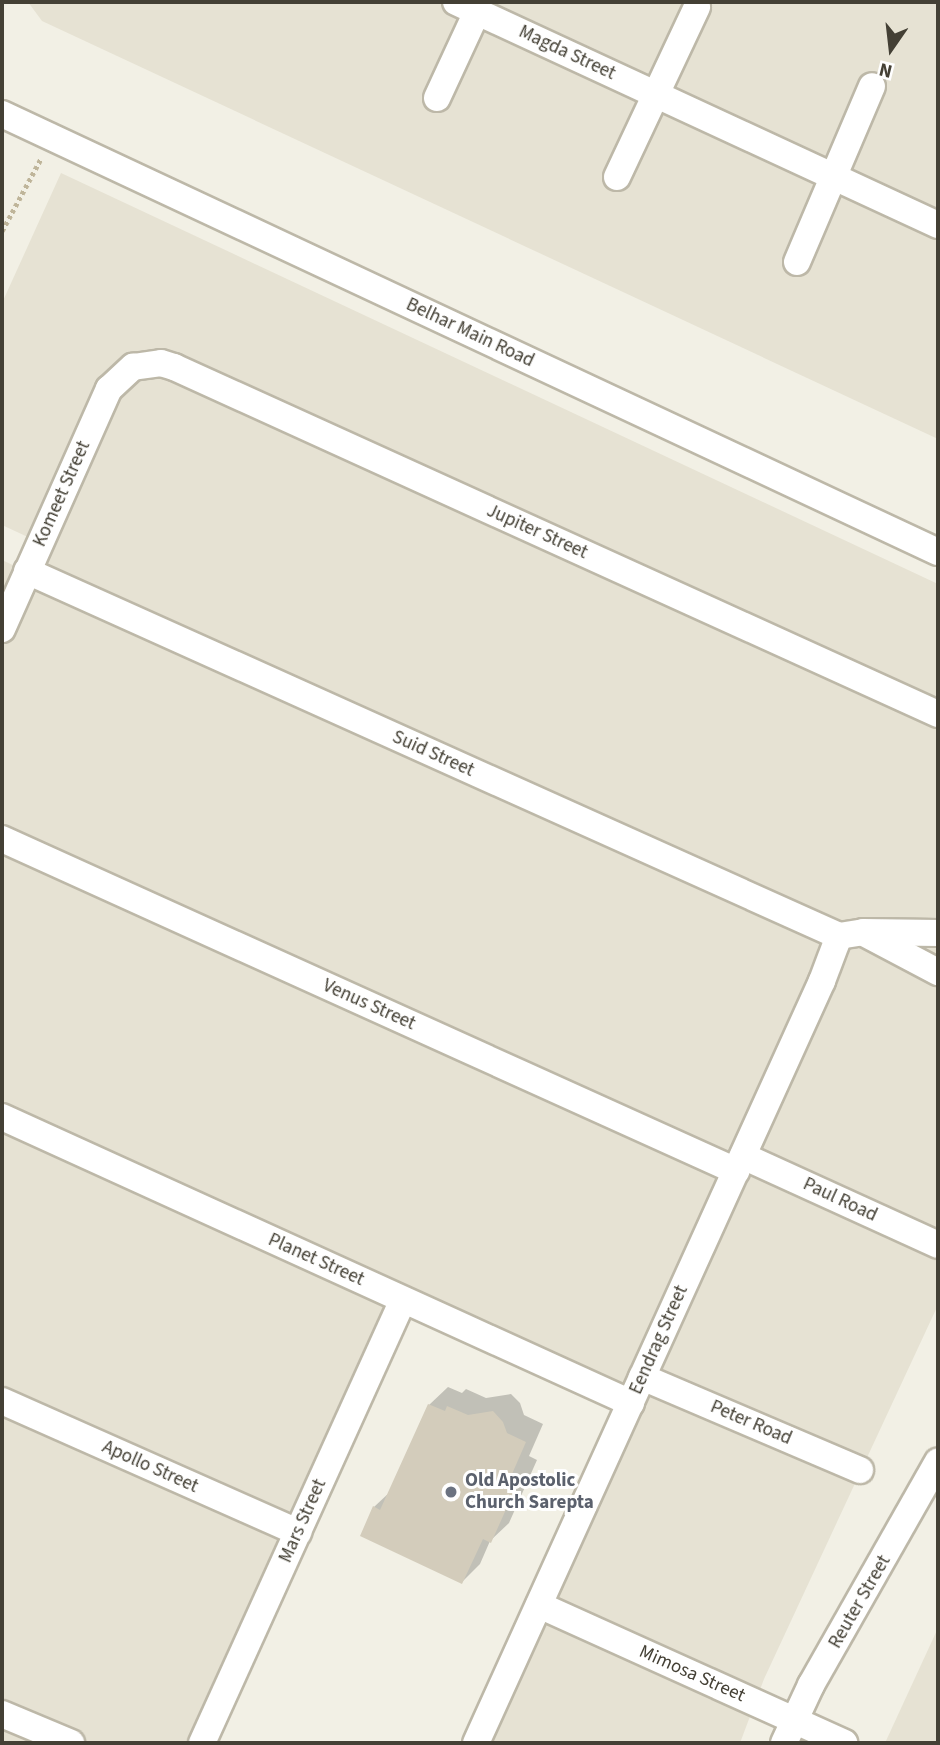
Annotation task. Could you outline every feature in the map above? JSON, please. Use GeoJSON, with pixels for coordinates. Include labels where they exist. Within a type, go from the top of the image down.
{"type":"FeatureCollection","features":[{"type":"Feature","properties":{"kind":"street","name":"Magda Street"},"geometry":{"type":"LineString","coordinates":[[437,98],[466,7],[938,225]]}},
{"type":"Feature","properties":{"kind":"street"},"geometry":{"type":"LineString","coordinates":[[617,177],[697,7]]}},
{"type":"Feature","properties":{"kind":"street"},"geometry":{"type":"LineString","coordinates":[[797,262],[872,86]]}},
{"type":"Feature","properties":{"kind":"street","name":"Belhar Main Road"},"geometry":{"type":"LineString","coordinates":[[2,114],[938,552]]}},
{"type":"Feature","properties":{"kind":"street","name":"Jupiter Street"},"geometry":{"type":"LineString","coordinates":[[133,367],[147,363],[174,367],[938,714]]}},
{"type":"Feature","properties":{"kind":"street","name":"Komeet Street"},"geometry":{"type":"LineString","coordinates":[[2,629],[109,389],[133,367]]}},
{"type":"Feature","properties":{"kind":"street","name":"Suid Street"},"geometry":{"type":"LineString","coordinates":[[27,570],[938,972]]}},
{"type":"Feature","properties":{"kind":"street","name":"Venus Street"},"geometry":{"type":"LineString","coordinates":[[2,839],[739,1163]]}},
{"type":"Feature","properties":{"kind":"street"},"geometry":{"type":"LineString","coordinates":[[851,934],[938,933]]}},
{"type":"Feature","properties":{"kind":"street","name":"Eendrag Street"},"geometry":{"type":"LineString","coordinates":[[476,1743],[822,981],[851,934]]}},
{"type":"Feature","properties":{"kind":"street","name":"Planet Street"},"geometry":{"type":"LineString","coordinates":[[2,1117],[631,1403]]}},
{"type":"Feature","properties":{"kind":"street","name":"Paul Road"},"geometry":{"type":"LineString","coordinates":[[739,1163],[938,1245]]}},
{"type":"Feature","properties":{"kind":"street","name":"Mars Street"},"geometry":{"type":"LineString","coordinates":[[202,1743],[403,1300]]}},
{"type":"Feature","properties":{"kind":"street","name":"Peter Road"},"geometry":{"type":"LineString","coordinates":[[642,1377],[860,1470]]}},
{"type":"Feature","properties":{"kind":"street","name":"Apollo Street"},"geometry":{"type":"LineString","coordinates":[[2,1401],[298,1532]]}},
{"type":"Feature","properties":{"kind":"street","name":"Reuter Street"},"geometry":{"type":"LineString","coordinates":[[789,1732],[938,1461]]}},
{"type":"Feature","properties":{"kind":"street","name":"Mimosa Street"},"geometry":{"type":"LineString","coordinates":[[539,1605],[789,1732],[844,1743]]}},
{"type":"Feature","properties":{"kind":"street"},"geometry":{"type":"LineString","coordinates":[[2,1714],[71,1743]]}},
{"type":"Feature","properties":{"kind":"path"},"geometry":{"type":"LineString","coordinates":[[2,232],[51,137]]}},
{"type":"Feature","properties":{"kind":"shaded area"},"geometry":{"type":"Polygon","coordinates":[[[28,2],[938,2],[938,439],[42,21],[28,2]]]}},
{"type":"Feature","properties":{"kind":"shaded area"},"geometry":{"type":"Polygon","coordinates":[[[61,173],[938,584],[938,1305],[764,1679],[740,1743],[475,1743],[628,1404],[403,1301],[203,1743],[2,1743],[2,560],[32,574],[45,545],[2,525],[2,303],[61,173]]]}},
{"type":"Feature","properties":{"kind":"shaded area"},"geometry":{"type":"Polygon","coordinates":[[[938,1628],[938,1743],[885,1743],[938,1628]]]}},
{"type":"Feature","properties":{"kind":"building","name":"Old Apostolic Church Sarepta"},"geometry":{"type":"Polygon","coordinates":[[[428,1404],[445,1411],[447,1406],[468,1415],[493,1411],[503,1422],[507,1433],[526,1442],[512,1474],[520,1478],[491,1543],[483,1539],[462,1584],[360,1536],[373,1506],[380,1510],[428,1404]]]}},
{"type":"Feature","properties":{"kind":"place","name":"Old Apostolic Church Sarepta"},"geometry":{"type":"Point","coordinates":[451,1492]}}]}
